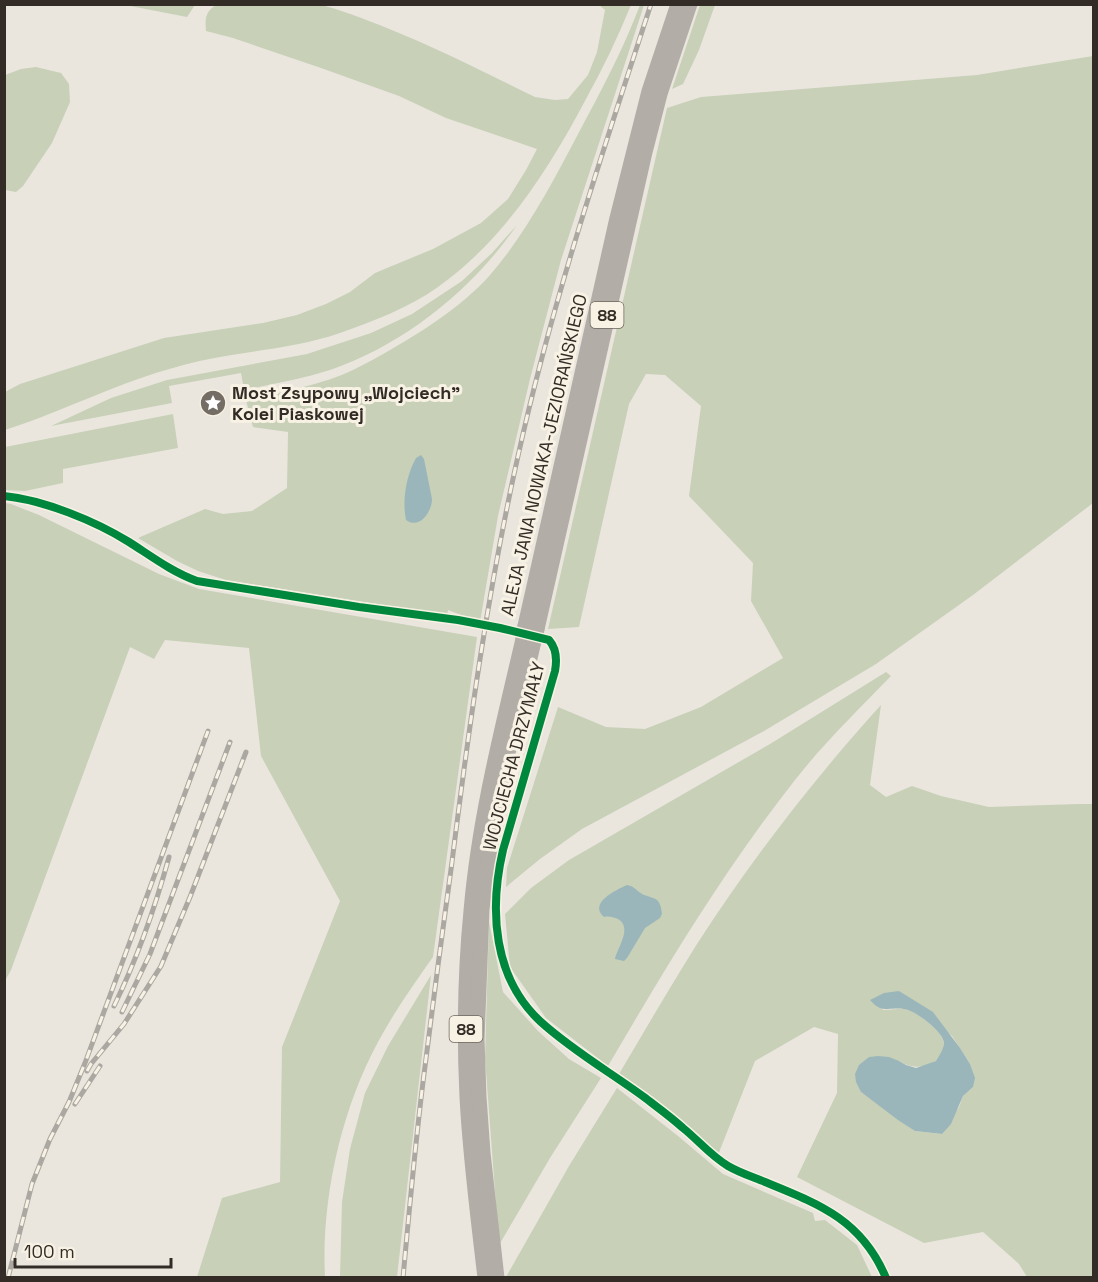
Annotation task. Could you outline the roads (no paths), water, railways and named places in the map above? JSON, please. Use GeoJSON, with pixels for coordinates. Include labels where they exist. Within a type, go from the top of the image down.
{"type":"FeatureCollection","features":[{"type":"Feature","properties":{"kind":"main road","name":"ALEJA JANA NOWAKA-JEZIORAŃSKIEGO"},"geometry":{"type":"LineString","coordinates":[[497,1278],[479,1097],[477,1040],[482,909],[489,854],[530,634],[622,195],[649,91],[678,4]]}},
{"type":"Feature","properties":{"kind":"main road","name":"ALEJA JANA NOWAKA-JEZIORAŃSKIEGO"},"geometry":{"type":"LineString","coordinates":[[485,1278],[471,1154],[465,1042],[471,911],[484,813],[530,634],[645,152],[660,94],[690,4]]}},
{"type":"Feature","properties":{"kind":"street"},"geometry":{"type":"LineString","coordinates":[[4,496],[37,502],[62,510],[106,529],[174,571],[197,581],[458,620]]}},
{"type":"Feature","properties":{"kind":"street","name":"WOJCIECHA DRZYMAŁY"},"geometry":{"type":"LineString","coordinates":[[501,628],[549,640],[556,657],[555,670],[503,850],[497,880],[496,908],[499,943],[505,969],[514,988],[525,1005],[541,1022],[569,1045],[672,1118],[720,1161],[735,1170],[815,1203],[848,1224],[872,1253],[885,1278]]}},
{"type":"Feature","properties":{"kind":"water"},"geometry":{"type":"Polygon","coordinates":[[[421,455],[424,459],[432,499],[427,514],[416,523],[406,520],[404,504],[410,472],[416,458],[421,455]]]}},
{"type":"Feature","properties":{"kind":"water"},"geometry":{"type":"Polygon","coordinates":[[[627,885],[644,895],[655,898],[661,907],[662,914],[660,918],[645,928],[624,961],[615,959],[623,938],[624,927],[618,919],[604,917],[599,907],[605,898],[627,885]]]}},
{"type":"Feature","properties":{"kind":"water"},"geometry":{"type":"Polygon","coordinates":[[[899,991],[933,1012],[960,1048],[975,1078],[973,1087],[963,1096],[951,1124],[942,1134],[915,1131],[861,1092],[856,1082],[855,1074],[859,1065],[869,1057],[889,1057],[916,1068],[936,1061],[942,1051],[944,1044],[940,1034],[922,1018],[909,1010],[878,1007],[870,1000],[884,993],[899,991]]]}},
{"type":"Feature","properties":{"kind":"tunnel"},"geometry":{"type":"LineString","coordinates":[[458,620],[500,628]]}},
{"type":"Feature","properties":{"kind":"railway"},"geometry":{"type":"LineString","coordinates":[[403,1278],[423,1082],[465,760],[488,607],[507,506],[531,399],[562,285],[651,4]]}},
{"type":"Feature","properties":{"kind":"railway"},"geometry":{"type":"LineString","coordinates":[[8,1278],[32,1184],[85,1063],[208,731]]}},
{"type":"Feature","properties":{"kind":"railway"},"geometry":{"type":"LineString","coordinates":[[122,1012],[150,954],[230,742]]}},
{"type":"Feature","properties":{"kind":"railway"},"geometry":{"type":"LineString","coordinates":[[87,1071],[124,1024],[161,966],[246,752]]}},
{"type":"Feature","properties":{"kind":"railway"},"geometry":{"type":"LineString","coordinates":[[114,1006],[145,933],[169,857]]}},
{"type":"Feature","properties":{"kind":"railway"},"geometry":{"type":"LineString","coordinates":[[75,1104],[100,1066]]}},
{"type":"Feature","properties":{"kind":"place","name":"Most Zsypowy „Wojciech” Kolei Piaskowej"},"geometry":{"type":"Point","coordinates":[213,403]}}]}
